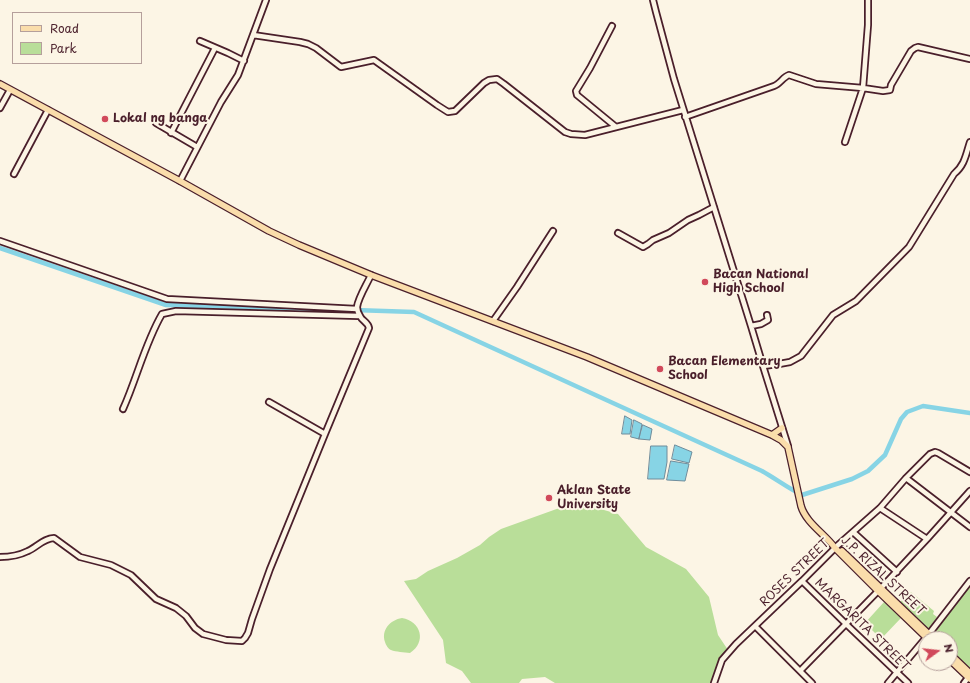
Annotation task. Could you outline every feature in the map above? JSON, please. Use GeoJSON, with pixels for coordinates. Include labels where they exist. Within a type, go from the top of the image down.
{"type":"FeatureCollection","features":[{"type":"Feature","properties":{"kind":"main road"},"geometry":{"type":"LineString","coordinates":[[0,84],[180,180],[269,231],[299,245],[371,275],[587,357],[772,435],[781,440],[788,447]]}},
{"type":"Feature","properties":{"kind":"main road"},"geometry":{"type":"LineString","coordinates":[[772,435],[782,428]]}},
{"type":"Feature","properties":{"kind":"main road","name":"J.P. RIZAL STREET"},"geometry":{"type":"LineString","coordinates":[[788,447],[802,510],[807,517],[830,542],[922,631]]}},
{"type":"Feature","properties":{"kind":"main road"},"geometry":{"type":"LineString","coordinates":[[958,663],[970,676]]}},
{"type":"Feature","properties":{"kind":"main road"},"geometry":{"type":"LineString","coordinates":[[958,666],[970,676]]}},
{"type":"Feature","properties":{"kind":"street"},"geometry":{"type":"LineString","coordinates":[[180,180],[221,102],[238,75],[266,0]]}},
{"type":"Feature","properties":{"kind":"street"},"geometry":{"type":"LineString","coordinates":[[653,0],[685,117],[788,447]]}},
{"type":"Feature","properties":{"kind":"street"},"geometry":{"type":"LineString","coordinates":[[845,142],[863,88],[868,25],[868,0]]}},
{"type":"Feature","properties":{"kind":"street"},"geometry":{"type":"LineString","coordinates":[[612,26],[576,91],[577,95],[616,126]]}},
{"type":"Feature","properties":{"kind":"street"},"geometry":{"type":"LineString","coordinates":[[253,35],[308,44],[316,48],[341,67],[374,60],[448,112],[455,111],[484,83],[489,80],[497,79],[565,132],[571,134],[585,135],[683,110]]}},
{"type":"Feature","properties":{"kind":"street"},"geometry":{"type":"LineString","coordinates":[[200,41],[244,61]]}},
{"type":"Feature","properties":{"kind":"street"},"geometry":{"type":"LineString","coordinates":[[685,117],[779,84],[789,75],[816,84],[883,91],[890,90],[891,85],[908,57],[915,48],[918,47],[970,59]]}},
{"type":"Feature","properties":{"kind":"street"},"geometry":{"type":"LineString","coordinates":[[171,133],[215,48]]}},
{"type":"Feature","properties":{"kind":"street"},"geometry":{"type":"LineString","coordinates":[[0,108],[10,90]]}},
{"type":"Feature","properties":{"kind":"street"},"geometry":{"type":"LineString","coordinates":[[14,174],[48,110]]}},
{"type":"Feature","properties":{"kind":"street"},"geometry":{"type":"LineString","coordinates":[[156,123],[197,147]]}},
{"type":"Feature","properties":{"kind":"street"},"geometry":{"type":"LineString","coordinates":[[763,366],[790,362],[801,356],[833,315],[856,301],[909,247],[954,174],[963,164],[970,142]]}},
{"type":"Feature","properties":{"kind":"street"},"geometry":{"type":"LineString","coordinates":[[618,233],[643,247],[653,240],[669,233],[688,220],[714,207]]}},
{"type":"Feature","properties":{"kind":"street"},"geometry":{"type":"LineString","coordinates":[[493,321],[553,231]]}},
{"type":"Feature","properties":{"kind":"street"},"geometry":{"type":"LineString","coordinates":[[0,241],[167,299],[358,311]]}},
{"type":"Feature","properties":{"kind":"street"},"geometry":{"type":"LineString","coordinates":[[0,557],[11,556],[30,550],[49,538],[54,538],[80,557],[111,565],[131,575],[156,598],[176,608],[186,616],[195,628],[203,634],[226,640],[242,640],[245,638],[270,568],[369,328],[369,325],[361,319],[358,311],[358,303],[371,275]]}},
{"type":"Feature","properties":{"kind":"street"},"geometry":{"type":"LineString","coordinates":[[123,409],[155,327],[162,314],[176,311],[358,311]]}},
{"type":"Feature","properties":{"kind":"street"},"geometry":{"type":"LineString","coordinates":[[751,326],[761,324],[768,320],[767,315]]}},
{"type":"Feature","properties":{"kind":"street"},"geometry":{"type":"LineString","coordinates":[[269,402],[324,434]]}},
{"type":"Feature","properties":{"kind":"street","name":"ROSES STREET"},"geometry":{"type":"LineString","coordinates":[[714,683],[722,660],[736,644],[836,547],[880,508],[906,478],[930,454],[935,452],[938,453],[970,472]]}},
{"type":"Feature","properties":{"kind":"street"},"geometry":{"type":"LineString","coordinates":[[906,478],[970,527]]}},
{"type":"Feature","properties":{"kind":"street"},"geometry":{"type":"LineString","coordinates":[[800,671],[897,572],[970,491]]}},
{"type":"Feature","properties":{"kind":"street"},"geometry":{"type":"LineString","coordinates":[[880,508],[927,539]]}},
{"type":"Feature","properties":{"kind":"street"},"geometry":{"type":"LineString","coordinates":[[853,532],[897,572]]}},
{"type":"Feature","properties":{"kind":"street","name":"MARGARITA STREET"},"geometry":{"type":"LineString","coordinates":[[802,581],[908,683]]}},
{"type":"Feature","properties":{"kind":"street"},"geometry":{"type":"LineString","coordinates":[[932,631],[970,581]]}},
{"type":"Feature","properties":{"kind":"street"},"geometry":{"type":"LineString","coordinates":[[755,626],[812,683]]}},
{"type":"Feature","properties":{"kind":"street"},"geometry":{"type":"LineString","coordinates":[[888,683],[918,648]]}},
{"type":"Feature","properties":{"kind":"street"},"geometry":{"type":"LineString","coordinates":[[964,683],[970,676]]}},
{"type":"Feature","properties":{"kind":"green space"},"geometry":{"type":"Polygon","coordinates":[[[576,502],[618,514],[646,547],[686,569],[709,597],[718,635],[728,650],[718,661],[712,683],[555,683],[545,677],[522,679],[519,683],[471,683],[462,671],[446,663],[443,640],[404,581],[416,579],[428,571],[457,558],[480,545],[501,529],[576,502]]]}},
{"type":"Feature","properties":{"kind":"green space"},"geometry":{"type":"Polygon","coordinates":[[[970,585],[970,669],[958,658],[958,631],[935,631],[970,585]]]}},
{"type":"Feature","properties":{"kind":"green space"},"geometry":{"type":"Polygon","coordinates":[[[911,592],[934,611],[933,614],[937,617],[928,630],[900,602],[911,592]]]}},
{"type":"Feature","properties":{"kind":"green space"},"geometry":{"type":"Polygon","coordinates":[[[884,602],[901,618],[881,639],[865,623],[884,602]]]}},
{"type":"Feature","properties":{"kind":"green space"},"geometry":{"type":"Polygon","coordinates":[[[402,618],[414,623],[420,632],[419,643],[410,653],[391,650],[388,648],[384,638],[385,630],[390,623],[402,618]]]}},
{"type":"Feature","properties":{"kind":"water"},"geometry":{"type":"Polygon","coordinates":[[[625,416],[632,420],[630,434],[622,434],[625,416]]]}},
{"type":"Feature","properties":{"kind":"water"},"geometry":{"type":"Polygon","coordinates":[[[634,420],[642,424],[639,439],[631,437],[634,420]]]}},
{"type":"Feature","properties":{"kind":"water"},"geometry":{"type":"Polygon","coordinates":[[[643,425],[652,429],[650,440],[639,439],[643,425]]]}},
{"type":"Feature","properties":{"kind":"water"},"geometry":{"type":"Polygon","coordinates":[[[675,445],[692,452],[689,463],[672,459],[675,445]]]}},
{"type":"Feature","properties":{"kind":"water"},"geometry":{"type":"Polygon","coordinates":[[[651,446],[667,446],[667,462],[664,479],[648,479],[651,446]]]}},
{"type":"Feature","properties":{"kind":"water"},"geometry":{"type":"Polygon","coordinates":[[[671,461],[689,464],[685,481],[667,480],[671,461]]]}},
{"type":"Feature","properties":{"kind":"waterway"},"geometry":{"type":"LineString","coordinates":[[0,248],[166,305],[319,309]]}},
{"type":"Feature","properties":{"kind":"waterway"},"geometry":{"type":"LineString","coordinates":[[354,310],[414,312],[762,471],[802,495],[852,479],[868,471],[885,455],[901,419],[907,412],[923,406],[970,413]]}},
{"type":"Feature","properties":{"kind":"place","name":"Lokal ng banga"},"geometry":{"type":"Point","coordinates":[105,119]}},
{"type":"Feature","properties":{"kind":"place","name":"Bacan National High School"},"geometry":{"type":"Point","coordinates":[705,282]}},
{"type":"Feature","properties":{"kind":"place","name":"Bacan Elementary School"},"geometry":{"type":"Point","coordinates":[660,369]}},
{"type":"Feature","properties":{"kind":"place","name":"Aklan State University"},"geometry":{"type":"Point","coordinates":[549,498]}}]}
